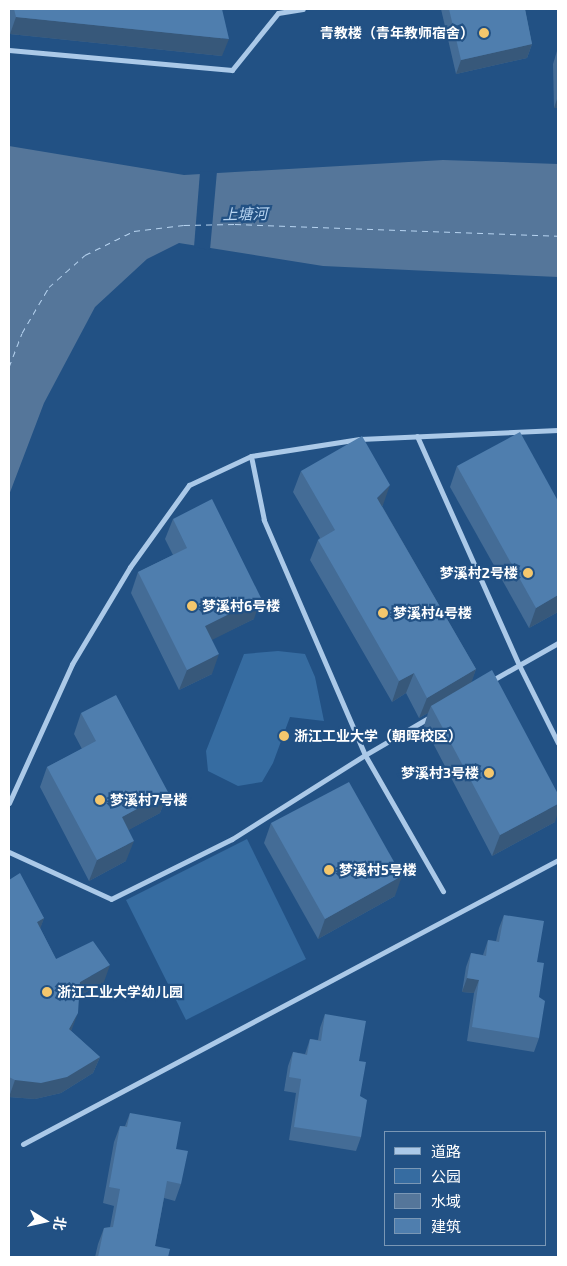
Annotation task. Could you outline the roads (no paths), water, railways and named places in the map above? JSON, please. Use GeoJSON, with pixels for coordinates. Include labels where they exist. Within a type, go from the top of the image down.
{"type":"FeatureCollection","features":[{"type":"Feature","properties":{"kind":"street"},"geometry":{"type":"LineString","coordinates":[[9,50],[232,70],[278,13],[303,9]]}},
{"type":"Feature","properties":{"kind":"street"},"geometry":{"type":"LineString","coordinates":[[9,803],[72,664],[130,567],[189,485],[251,456],[360,439],[558,430]]}},
{"type":"Feature","properties":{"kind":"street"},"geometry":{"type":"LineString","coordinates":[[417,436],[519,665],[558,742]]}},
{"type":"Feature","properties":{"kind":"street"},"geometry":{"type":"LineString","coordinates":[[251,456],[264,520],[365,755],[443,891]]}},
{"type":"Feature","properties":{"kind":"street"},"geometry":{"type":"LineString","coordinates":[[485,685],[558,643]]}},
{"type":"Feature","properties":{"kind":"street"},"geometry":{"type":"LineString","coordinates":[[9,852],[111,899],[232,839],[365,755],[434,715]]}},
{"type":"Feature","properties":{"kind":"street"},"geometry":{"type":"LineString","coordinates":[[23,1144],[558,860]]}},
{"type":"Feature","properties":{"kind":"water","name":"上塘河"},"geometry":{"type":"Polygon","coordinates":[[[9,146],[184,175],[443,160],[558,164],[558,277],[323,266],[179,243],[147,259],[95,307],[44,403],[9,495],[9,146]]]}},
{"type":"Feature","properties":{"kind":"place","name":"青教楼（青年教师宿舍）"},"geometry":{"type":"Point","coordinates":[484,33]}},
{"type":"Feature","properties":{"kind":"place","name":"梦溪村2号楼"},"geometry":{"type":"Point","coordinates":[528,573]}},
{"type":"Feature","properties":{"kind":"place","name":"梦溪村6号楼"},"geometry":{"type":"Point","coordinates":[192,606]}},
{"type":"Feature","properties":{"kind":"place","name":"梦溪村4号楼"},"geometry":{"type":"Point","coordinates":[383,613]}},
{"type":"Feature","properties":{"kind":"place","name":"浙江工业大学（朝晖校区）"},"geometry":{"type":"Point","coordinates":[284,736]}},
{"type":"Feature","properties":{"kind":"place","name":"梦溪村3号楼"},"geometry":{"type":"Point","coordinates":[489,773]}},
{"type":"Feature","properties":{"kind":"place","name":"梦溪村7号楼"},"geometry":{"type":"Point","coordinates":[100,800]}},
{"type":"Feature","properties":{"kind":"place","name":"梦溪村5号楼"},"geometry":{"type":"Point","coordinates":[329,870]}},
{"type":"Feature","properties":{"kind":"place","name":"浙江工业大学幼儿园"},"geometry":{"type":"Point","coordinates":[47,992]}}]}
